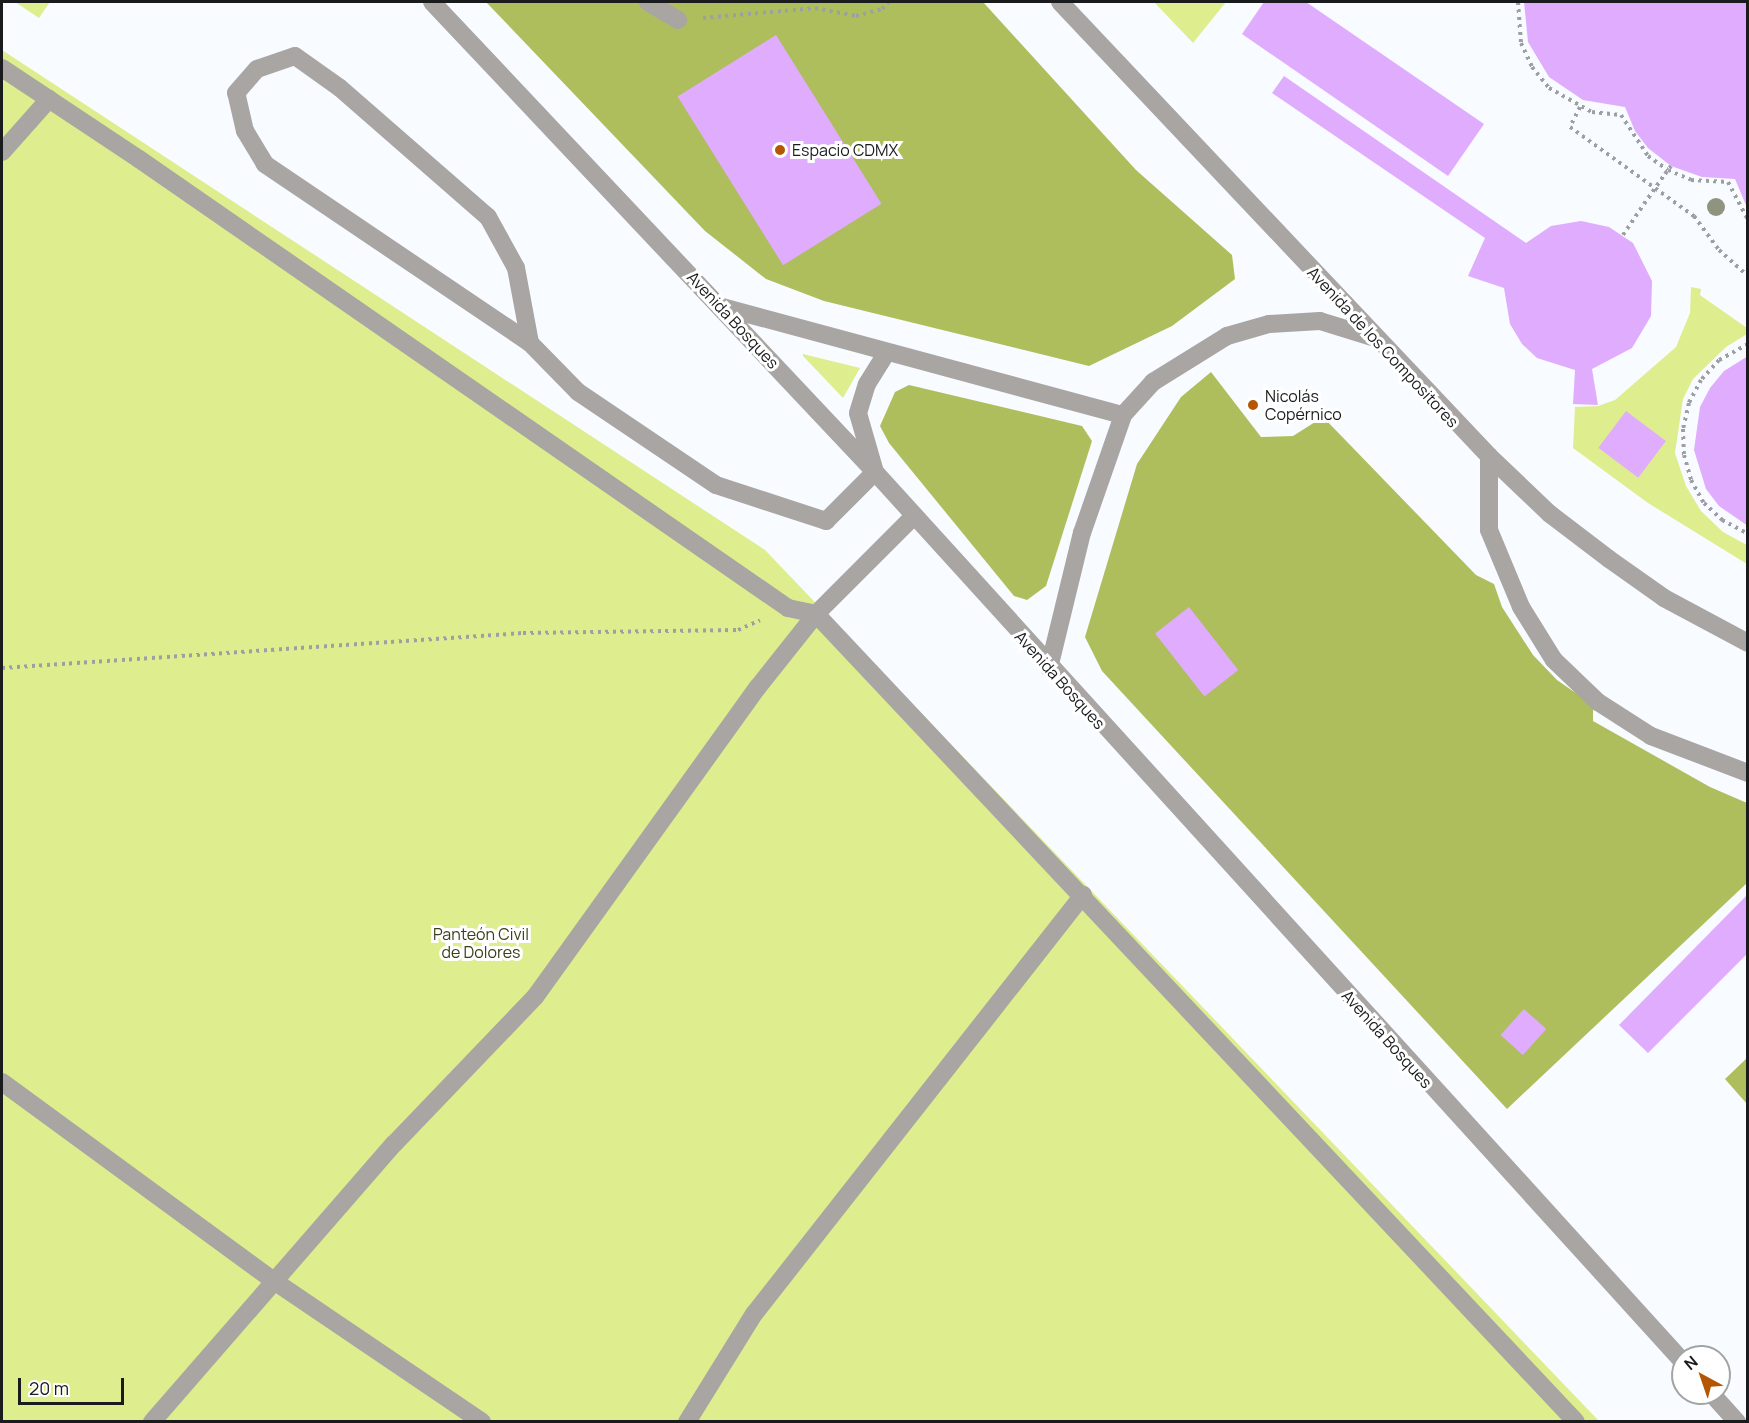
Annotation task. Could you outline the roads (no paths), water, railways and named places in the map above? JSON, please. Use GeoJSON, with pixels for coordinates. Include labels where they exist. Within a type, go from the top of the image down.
{"type":"FeatureCollection","features":[{"type":"Feature","properties":{"kind":"street","name":"Avenida Bosques"},"geometry":{"type":"LineString","coordinates":[[432,2],[722,307],[875,472],[1049,668],[1671,1349]]}},
{"type":"Feature","properties":{"kind":"street"},"geometry":{"type":"LineString","coordinates":[[648,2],[678,20]]}},
{"type":"Feature","properties":{"kind":"street","name":"Avenida de los Compositores"},"geometry":{"type":"LineString","coordinates":[[1060,2],[1373,337],[1488,456],[1551,514],[1609,559],[1664,598],[1748,643]]}},
{"type":"Feature","properties":{"kind":"street"},"geometry":{"type":"LineString","coordinates":[[530,344],[516,268],[488,217],[340,88],[295,56],[257,69],[236,93],[245,131],[265,164],[530,344],[578,392],[716,484],[826,521],[875,472],[858,413],[867,384],[886,353]]}},
{"type":"Feature","properties":{"kind":"street"},"geometry":{"type":"LineString","coordinates":[[2,68],[788,608],[816,614],[1083,895],[1576,1422]]}},
{"type":"Feature","properties":{"kind":"street"},"geometry":{"type":"LineString","coordinates":[[2,152],[49,99]]}},
{"type":"Feature","properties":{"kind":"street"},"geometry":{"type":"LineString","coordinates":[[722,307],[1123,415]]}},
{"type":"Feature","properties":{"kind":"street"},"geometry":{"type":"LineString","coordinates":[[1049,668],[1082,533],[1123,415],[1154,382],[1227,336],[1269,324],[1320,321],[1373,337]]}},
{"type":"Feature","properties":{"kind":"street"},"geometry":{"type":"LineString","coordinates":[[1488,456],[1489,530],[1521,607],[1554,660],[1598,702],[1651,736],[1748,772]]}},
{"type":"Feature","properties":{"kind":"street"},"geometry":{"type":"LineString","coordinates":[[152,1422],[394,1144],[535,997],[758,687],[816,614],[914,516]]}},
{"type":"Feature","properties":{"kind":"street"},"geometry":{"type":"LineString","coordinates":[[687,1422],[754,1314],[1083,895]]}},
{"type":"Feature","properties":{"kind":"street"},"geometry":{"type":"LineString","coordinates":[[2,1082],[274,1281],[482,1422]]}},
{"type":"Feature","properties":{"kind":"street"},"geometry":{"type":"LineString","coordinates":[[1722,1405],[1737,1422]]}},
{"type":"Feature","properties":{"kind":"place","name":"Espacio CDMX"},"geometry":{"type":"Point","coordinates":[780,150]}},
{"type":"Feature","properties":{"kind":"place","name":"Nicolás Copérnico"},"geometry":{"type":"Point","coordinates":[1253,405]}},
{"type":"Feature","properties":{"kind":"park label","name":"Panteón Civil de Dolores"},"geometry":{"type":"Point","coordinates":[481,943]}}]}
